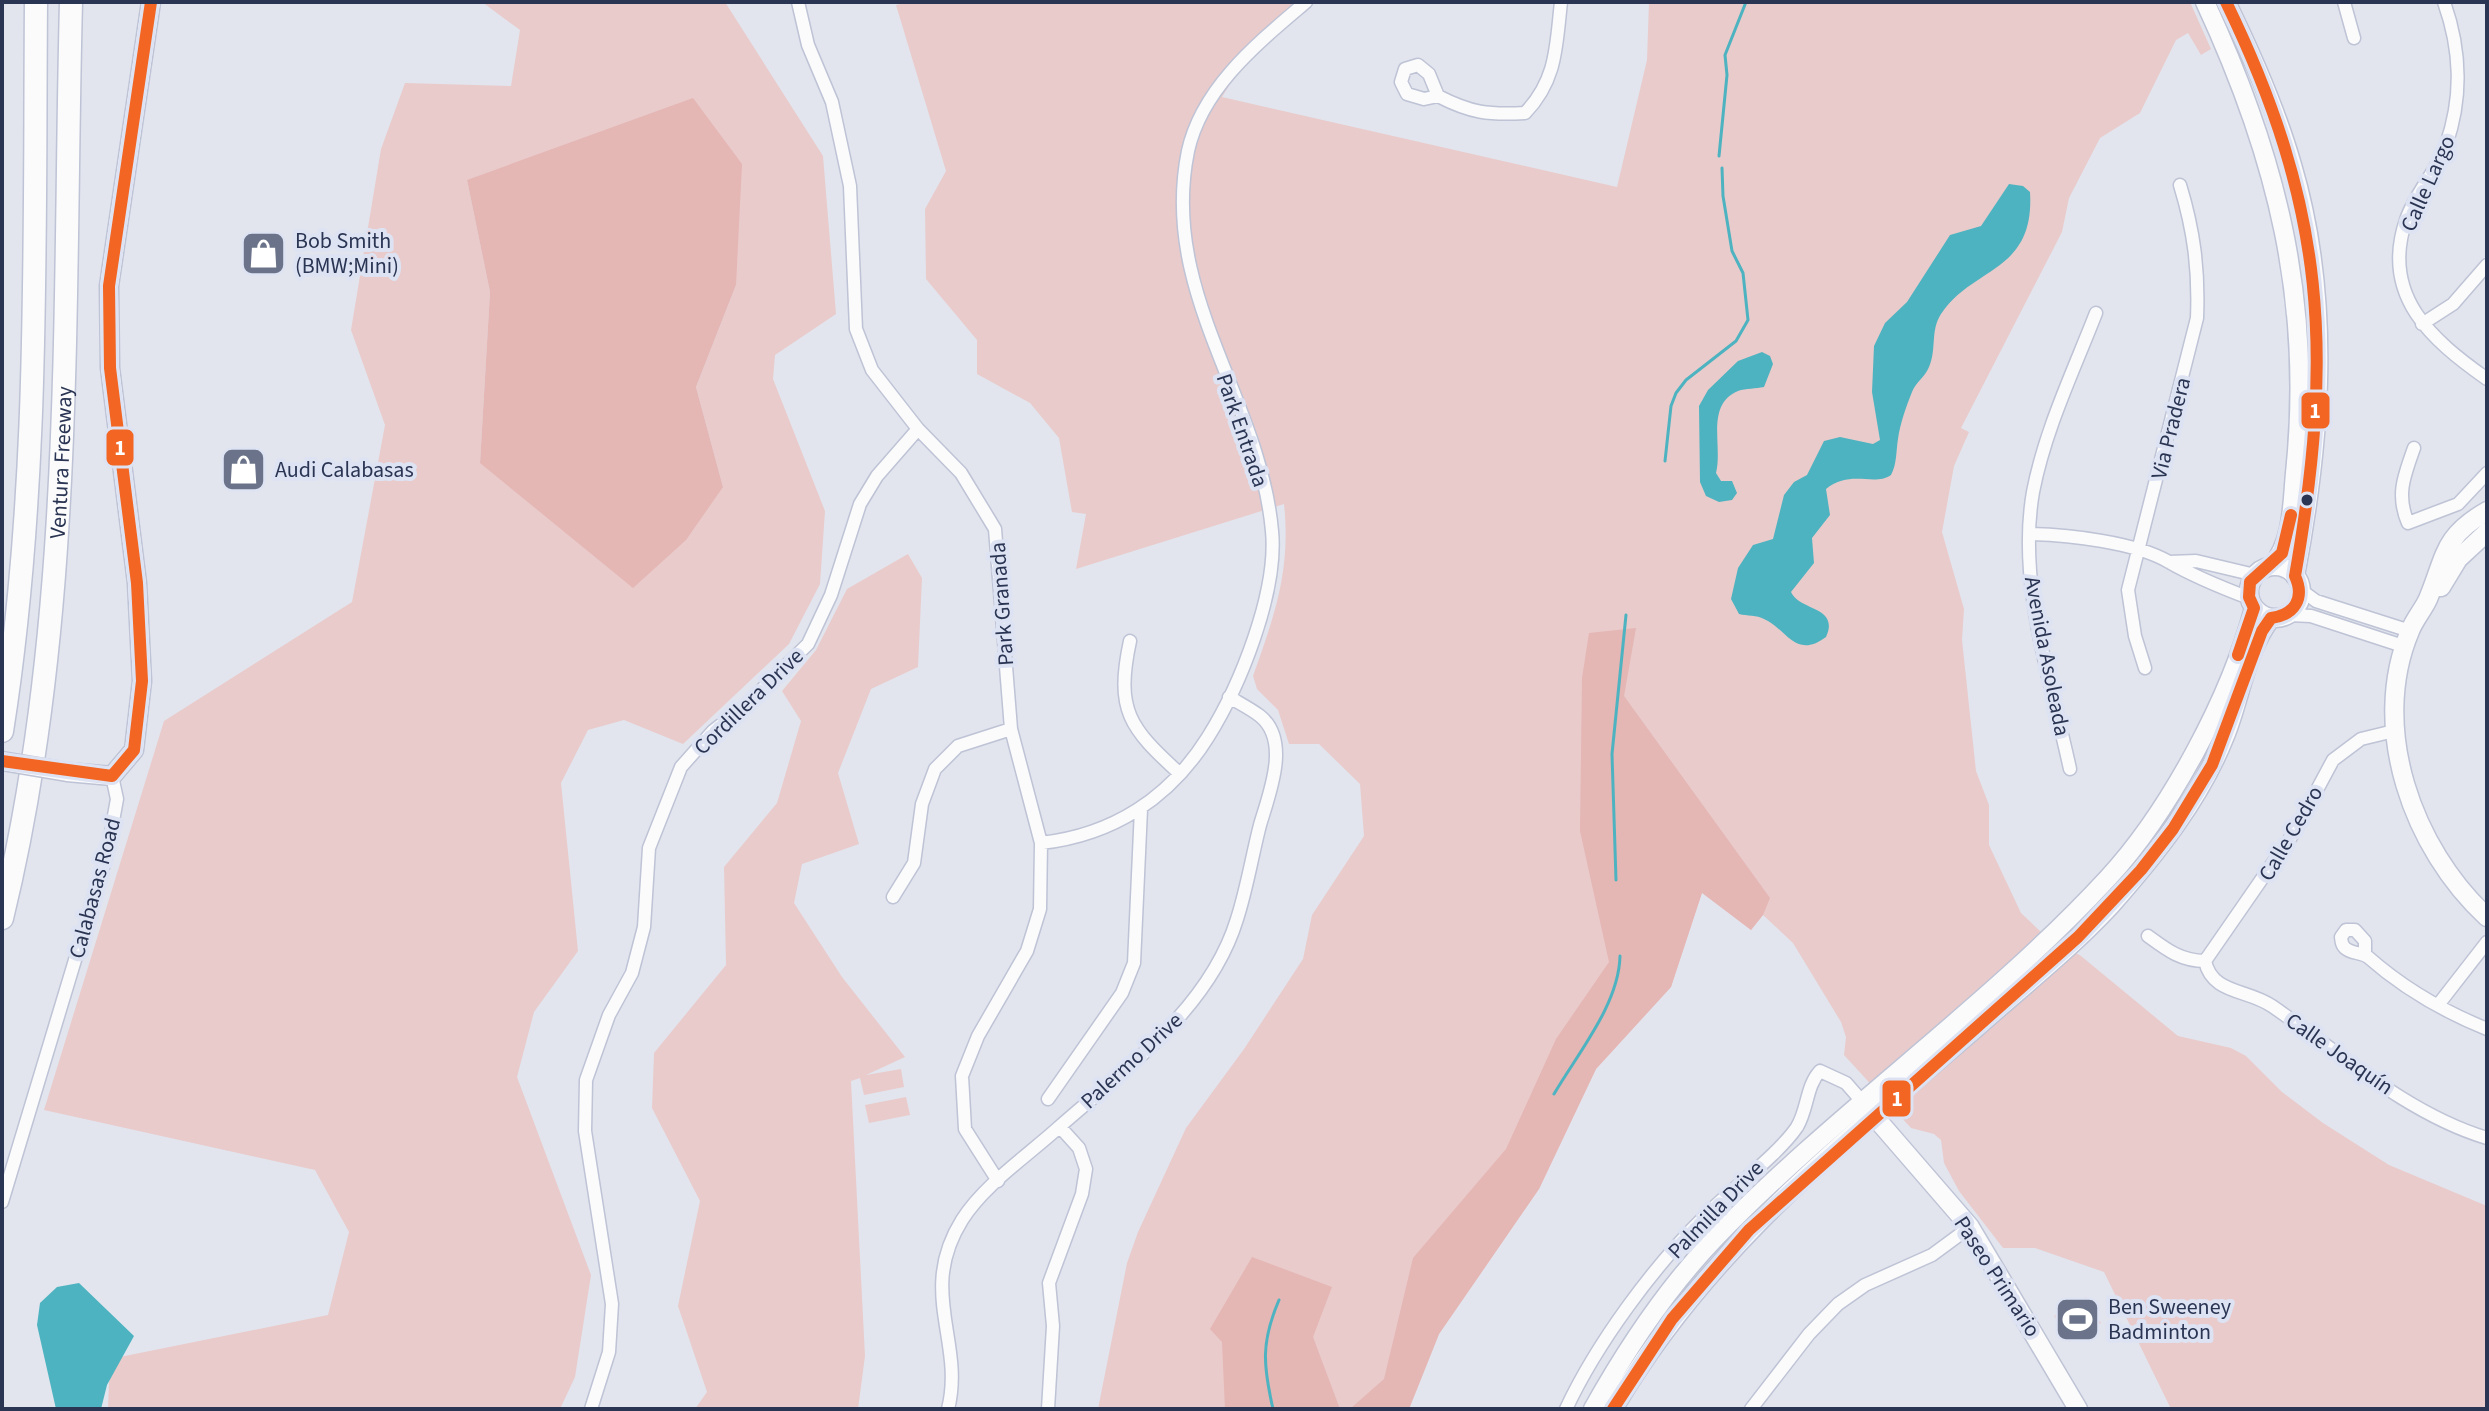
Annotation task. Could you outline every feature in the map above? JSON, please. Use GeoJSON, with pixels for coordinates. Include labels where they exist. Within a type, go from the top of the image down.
{"type":"FeatureCollection","features":[{"type":"Feature","properties":{"kind":"highway","name":"Ventura Freeway"},"geometry":{"type":"LineString","coordinates":[[2,731],[12,669],[27,467],[36,2]]}},
{"type":"Feature","properties":{"kind":"highway","name":"Ventura Freeway"},"geometry":{"type":"LineString","coordinates":[[2,918],[28,787],[54,554],[71,2]]}},
{"type":"Feature","properties":{"kind":"street"},"geometry":{"type":"LineString","coordinates":[[2,761],[112,776],[134,750],[142,667],[137,583],[110,368],[109,286],[151,2]]}},
{"type":"Feature","properties":{"kind":"street","name":"Park Granada"},"geometry":{"type":"LineString","coordinates":[[798,2],[808,45],[832,102],[850,186],[856,329],[872,370],[918,429],[961,473],[995,529],[1003,586],[1011,729],[1041,843],[1040,909],[1027,951],[978,1036],[962,1076],[965,1129],[998,1181]]}},
{"type":"Feature","properties":{"kind":"street","name":"Park Entrada"},"geometry":{"type":"LineString","coordinates":[[1041,843],[1094,833],[1141,809],[1201,749],[1242,669],[1270,576],[1273,533],[1263,475],[1217,358],[1187,261],[1183,232],[1185,174],[1195,127],[1219,86],[1252,48],[1306,2]]}},
{"type":"Feature","properties":{"kind":"street"},"geometry":{"type":"LineString","coordinates":[[1438,96],[1484,115],[1525,113],[1544,93],[1555,52],[1561,2]]}},
{"type":"Feature","properties":{"kind":"street"},"geometry":{"type":"LineString","coordinates":[[2169,562],[2182,560],[2255,575],[2272,566],[2286,545],[2301,388],[2299,318],[2292,261],[2268,159],[2237,72],[2205,2]]}},
{"type":"Feature","properties":{"kind":"street"},"geometry":{"type":"LineString","coordinates":[[1593,1409],[1646,1325],[1715,1238],[2078,937],[2141,870],[2173,829],[2212,765],[2226,735],[2255,644],[2280,616],[2298,604],[2316,447],[2318,344],[2314,276],[2293,167],[2272,105],[2226,2]]}},
{"type":"Feature","properties":{"kind":"street"},"geometry":{"type":"LineString","coordinates":[[2344,2],[2354,38]]}},
{"type":"Feature","properties":{"kind":"street","name":"Calle Largo"},"geometry":{"type":"LineString","coordinates":[[2444,2],[2459,54],[2455,117],[2445,148],[2406,220],[2400,254],[2404,290],[2422,324],[2442,347],[2487,379]]}},
{"type":"Feature","properties":{"kind":"street","name":"Via Pradera"},"geometry":{"type":"LineString","coordinates":[[2145,668],[2128,603],[2197,318],[2199,274],[2194,230],[2180,185]]}},
{"type":"Feature","properties":{"kind":"street"},"geometry":{"type":"LineString","coordinates":[[2422,324],[2453,304],[2487,265]]}},
{"type":"Feature","properties":{"kind":"street","name":"Avenida Asoleada"},"geometry":{"type":"LineString","coordinates":[[2070,769],[2033,591],[2029,534],[2033,494],[2043,449],[2096,313]]}},
{"type":"Feature","properties":{"kind":"street","name":"Cordillera Drive"},"geometry":{"type":"LineString","coordinates":[[591,1409],[609,1352],[612,1304],[585,1131],[586,1080],[609,1015],[632,973],[644,927],[649,848],[681,767],[713,731],[744,707],[808,644],[831,595],[860,504],[877,476],[918,429]]}},
{"type":"Feature","properties":{"kind":"street"},"geometry":{"type":"LineString","coordinates":[[2414,448],[2402,481],[2400,504],[2408,523],[2458,504],[2487,473]]}},
{"type":"Feature","properties":{"kind":"street"},"geometry":{"type":"LineString","coordinates":[[2487,511],[2466,523],[2447,543],[2429,597],[2408,639],[2398,679],[2394,731],[2420,824],[2445,868],[2487,917]]}},
{"type":"Feature","properties":{"kind":"street"},"geometry":{"type":"LineString","coordinates":[[2429,597],[2440,588],[2458,559],[2487,532]]}},
{"type":"Feature","properties":{"kind":"street"},"geometry":{"type":"LineString","coordinates":[[2029,534],[2074,536],[2169,562],[2179,571],[2280,616],[2311,616],[2408,639]]}},
{"type":"Feature","properties":{"kind":"street"},"geometry":{"type":"LineString","coordinates":[[2209,583],[2207,573],[2214,566]]}},
{"type":"Feature","properties":{"kind":"street"},"geometry":{"type":"LineString","coordinates":[[2272,566],[2281,567],[2316,601],[2408,639]]}},
{"type":"Feature","properties":{"kind":"street"},"geometry":{"type":"LineString","coordinates":[[1613,1409],[1652,1345],[1715,1266],[1869,1109],[2111,876],[2168,797],[2195,750],[2238,655],[2255,575]]}},
{"type":"Feature","properties":{"kind":"street"},"geometry":{"type":"LineString","coordinates":[[1130,641],[1125,665],[1128,717],[1141,739],[1179,773]]}},
{"type":"Feature","properties":{"kind":"street","name":"Palermo Drive"},"geometry":{"type":"LineString","coordinates":[[948,1409],[953,1389],[940,1300],[944,1260],[962,1219],[998,1181],[1176,1021],[1206,984],[1237,920],[1272,782],[1276,753],[1273,732],[1262,717],[1229,697]]}},
{"type":"Feature","properties":{"kind":"street"},"geometry":{"type":"LineString","coordinates":[[893,897],[914,863],[922,804],[935,769],[958,746],[1011,729]]}},
{"type":"Feature","properties":{"kind":"street","name":"Calle Cedro"},"geometry":{"type":"LineString","coordinates":[[2205,961],[2295,831],[2333,760],[2361,739],[2394,731]]}},
{"type":"Feature","properties":{"kind":"street","name":"Calabasas Road"},"geometry":{"type":"LineString","coordinates":[[2,1202],[107,854],[117,799],[112,776]]}},
{"type":"Feature","properties":{"kind":"street"},"geometry":{"type":"LineString","coordinates":[[1048,1099],[1122,993],[1134,963],[1141,809]]}},
{"type":"Feature","properties":{"kind":"street"},"geometry":{"type":"LineString","coordinates":[[2148,936],[2175,955],[2189,961],[2205,961]]}},
{"type":"Feature","properties":{"kind":"street"},"geometry":{"type":"LineString","coordinates":[[2438,1005],[2487,942]]}},
{"type":"Feature","properties":{"kind":"street"},"geometry":{"type":"LineString","coordinates":[[2365,954],[2377,967],[2438,1005],[2487,1029]]}},
{"type":"Feature","properties":{"kind":"street","name":"Calle Joaquín"},"geometry":{"type":"LineString","coordinates":[[2205,961],[2208,975],[2217,985],[2267,1003],[2408,1100],[2442,1120],[2487,1138]]}},
{"type":"Feature","properties":{"kind":"street","name":"Palmilla Drive"},"geometry":{"type":"LineString","coordinates":[[1566,1409],[1596,1358],[1657,1270],[1696,1224],[1797,1127],[1813,1078],[1820,1071],[1846,1083],[1869,1109]]}},
{"type":"Feature","properties":{"kind":"street","name":"Paseo Primario"},"geometry":{"type":"LineString","coordinates":[[1869,1109],[1970,1227],[2078,1409]]}},
{"type":"Feature","properties":{"kind":"street"},"geometry":{"type":"LineString","coordinates":[[1048,1409],[1053,1326],[1049,1283],[1082,1194],[1086,1169],[1079,1148],[1060,1127]]}},
{"type":"Feature","properties":{"kind":"street"},"geometry":{"type":"LineString","coordinates":[[1751,1409],[1809,1334],[1838,1304],[1865,1285],[1932,1255],[1970,1227]]}},
{"type":"Feature","properties":{"kind":"shaded area"},"geometry":{"type":"Polygon","coordinates":[[[482,2],[725,2],[823,156],[836,314],[775,355],[773,379],[825,511],[820,584],[789,644],[683,744],[624,720],[588,730],[561,783],[578,951],[534,1012],[517,1077],[591,1275],[575,1377],[560,1409],[108,1409],[110,1359],[328,1315],[349,1232],[315,1170],[44,1110],[164,721],[352,602],[385,425],[351,330],[381,149],[405,83],[511,86],[520,30],[482,2]],[[467,180],[490,292],[480,463],[723,487],[696,387],[736,285],[467,180]]]}},
{"type":"Feature","properties":{"kind":"shaded area"},"geometry":{"type":"Polygon","coordinates":[[[910,2],[1306,2],[1252,48],[1222,97],[1617,187],[1647,60],[1649,2],[2190,2],[2211,49],[2201,55],[2188,33],[2176,40],[2140,113],[2100,138],[2069,198],[2062,232],[1961,428],[1969,432],[1954,466],[1942,532],[1964,609],[1962,640],[1976,771],[1989,805],[1989,845],[2021,913],[2041,932],[2081,956],[2178,1036],[2231,1048],[2246,1056],[2282,1092],[2323,1123],[2389,1165],[2487,1206],[2487,1409],[2171,1409],[2104,1272],[2035,1248],[2003,1248],[1959,1191],[1944,1163],[1941,1140],[1934,1134],[1911,1128],[1844,1055],[1846,1037],[1841,1022],[1793,943],[1763,915],[1751,930],[1702,892],[1671,987],[1596,1069],[1539,1189],[1439,1334],[1409,1409],[1098,1409],[1127,1263],[1138,1232],[1186,1128],[1244,1049],[1303,959],[1312,915],[1364,836],[1360,784],[1319,744],[1289,744],[1278,710],[1257,689],[1253,676],[1274,612],[1283,571],[1284,504],[1076,569],[1086,514],[1072,512],[1059,438],[1030,403],[977,374],[977,340],[926,279],[925,209],[946,171],[896,5],[910,2]]]}},
{"type":"Feature","properties":{"kind":"shaded area"},"geometry":{"type":"Polygon","coordinates":[[[693,98],[742,164],[736,285],[696,387],[723,487],[686,540],[633,588],[480,463],[490,292],[467,180],[693,98]]]}},
{"type":"Feature","properties":{"kind":"shaded area"},"geometry":{"type":"Polygon","coordinates":[[[908,554],[922,578],[918,667],[871,689],[838,773],[859,844],[802,864],[794,903],[842,977],[905,1057],[866,1075],[901,1069],[904,1087],[864,1095],[860,1078],[851,1081],[865,1356],[858,1409],[695,1409],[707,1392],[678,1306],[700,1201],[652,1108],[654,1053],[726,965],[724,867],[777,803],[801,721],[782,691],[816,650],[847,589],[908,554]]]}},
{"type":"Feature","properties":{"kind":"shaded area"},"geometry":{"type":"Polygon","coordinates":[[[1636,628],[1624,696],[1770,898],[1763,915],[1751,930],[1702,893],[1671,987],[1596,1069],[1539,1189],[1439,1334],[1409,1409],[1350,1409],[1384,1379],[1413,1258],[1506,1149],[1556,1039],[1609,962],[1580,831],[1582,678],[1589,633],[1636,628]]]}},
{"type":"Feature","properties":{"kind":"shaded area"},"geometry":{"type":"Polygon","coordinates":[[[906,1097],[910,1115],[869,1123],[865,1105],[906,1097]]]}},
{"type":"Feature","properties":{"kind":"shaded area"},"geometry":{"type":"Polygon","coordinates":[[[1252,1257],[1332,1287],[1313,1337],[1340,1409],[1225,1409],[1222,1342],[1210,1329],[1252,1257]]]}},
{"type":"Feature","properties":{"kind":"shaded area","name":"Ben Sweeney Badminton"},"geometry":{"type":"Polygon","coordinates":[[[2086,1297],[2099,1313],[2096,1315],[2101,1323],[2069,1342],[2065,1334],[2069,1331],[2064,1330],[2054,1316],[2086,1297]]]}},
{"type":"Feature","properties":{"kind":"water"},"geometry":{"type":"Polygon","coordinates":[[[2009,184],[2023,186],[2030,192],[2029,219],[2023,238],[2012,254],[1954,298],[1941,314],[1929,367],[1914,388],[1904,416],[1891,475],[1877,479],[1844,480],[1826,489],[1830,515],[1812,538],[1814,563],[1791,592],[1828,620],[1826,637],[1815,643],[1799,644],[1764,619],[1739,614],[1731,599],[1738,568],[1753,545],[1773,539],[1784,495],[1794,482],[1807,475],[1824,441],[1840,437],[1873,444],[1880,440],[1872,392],[1874,346],[1885,323],[1907,302],[1950,235],[1981,226],[2009,184]]]}},
{"type":"Feature","properties":{"kind":"water"},"geometry":{"type":"Polygon","coordinates":[[[1762,352],[1770,356],[1773,364],[1764,387],[1741,390],[1728,397],[1718,416],[1716,473],[1721,481],[1732,481],[1737,493],[1732,500],[1719,502],[1706,496],[1700,482],[1699,406],[1708,390],[1738,361],[1762,352]]]}},
{"type":"Feature","properties":{"kind":"water"},"geometry":{"type":"Polygon","coordinates":[[[79,1283],[134,1336],[107,1385],[101,1409],[56,1409],[37,1325],[40,1303],[57,1287],[79,1283]]]}},
{"type":"Feature","properties":{"kind":"waterway"},"geometry":{"type":"LineString","coordinates":[[1719,156],[1727,75],[1725,55],[1746,2]]}},
{"type":"Feature","properties":{"kind":"waterway"},"geometry":{"type":"LineString","coordinates":[[1665,461],[1671,406],[1676,393],[1686,380],[1736,341],[1748,320],[1743,273],[1732,251],[1722,168]]}},
{"type":"Feature","properties":{"kind":"waterway"},"geometry":{"type":"LineString","coordinates":[[1616,880],[1612,754],[1626,615]]}},
{"type":"Feature","properties":{"kind":"waterway"},"geometry":{"type":"LineString","coordinates":[[1554,1094],[1605,1010],[1613,992],[1620,956]]}},
{"type":"Feature","properties":{"kind":"waterway"},"geometry":{"type":"LineString","coordinates":[[1273,1409],[1266,1354],[1269,1329],[1279,1300]]}},
{"type":"Feature","properties":{"kind":"transit line","name":"1"},"geometry":{"type":"LineString","coordinates":[[2,761],[112,776],[134,750],[142,681],[137,583],[110,368],[109,286],[151,2]]}},
{"type":"Feature","properties":{"kind":"transit line","name":"1"},"geometry":{"type":"LineString","coordinates":[[1613,1409],[1672,1319],[1749,1230],[2078,937],[2141,870],[2173,829],[2212,765],[2262,631],[2271,618],[2286,613],[2296,604],[2299,591],[2295,576],[2315,421],[2317,351],[2313,283],[2302,215],[2284,147],[2259,77],[2226,2]]}},
{"type":"Feature","properties":{"kind":"transit line","name":"1"},"geometry":{"type":"LineString","coordinates":[[2238,655],[2254,608],[2249,597],[2250,582],[2282,553],[2291,515]]}},
{"type":"Feature","properties":{"kind":"place","name":"Bob Smith (BMW;Mini)"},"geometry":{"type":"Point","coordinates":[264,253]}},
{"type":"Feature","properties":{"kind":"place","name":"Audi Calabasas"},"geometry":{"type":"Point","coordinates":[244,469]}},
{"type":"Feature","properties":{"kind":"place","name":"Ben Sweeney Badminton"},"geometry":{"type":"Point","coordinates":[2077,1319]}}]}
